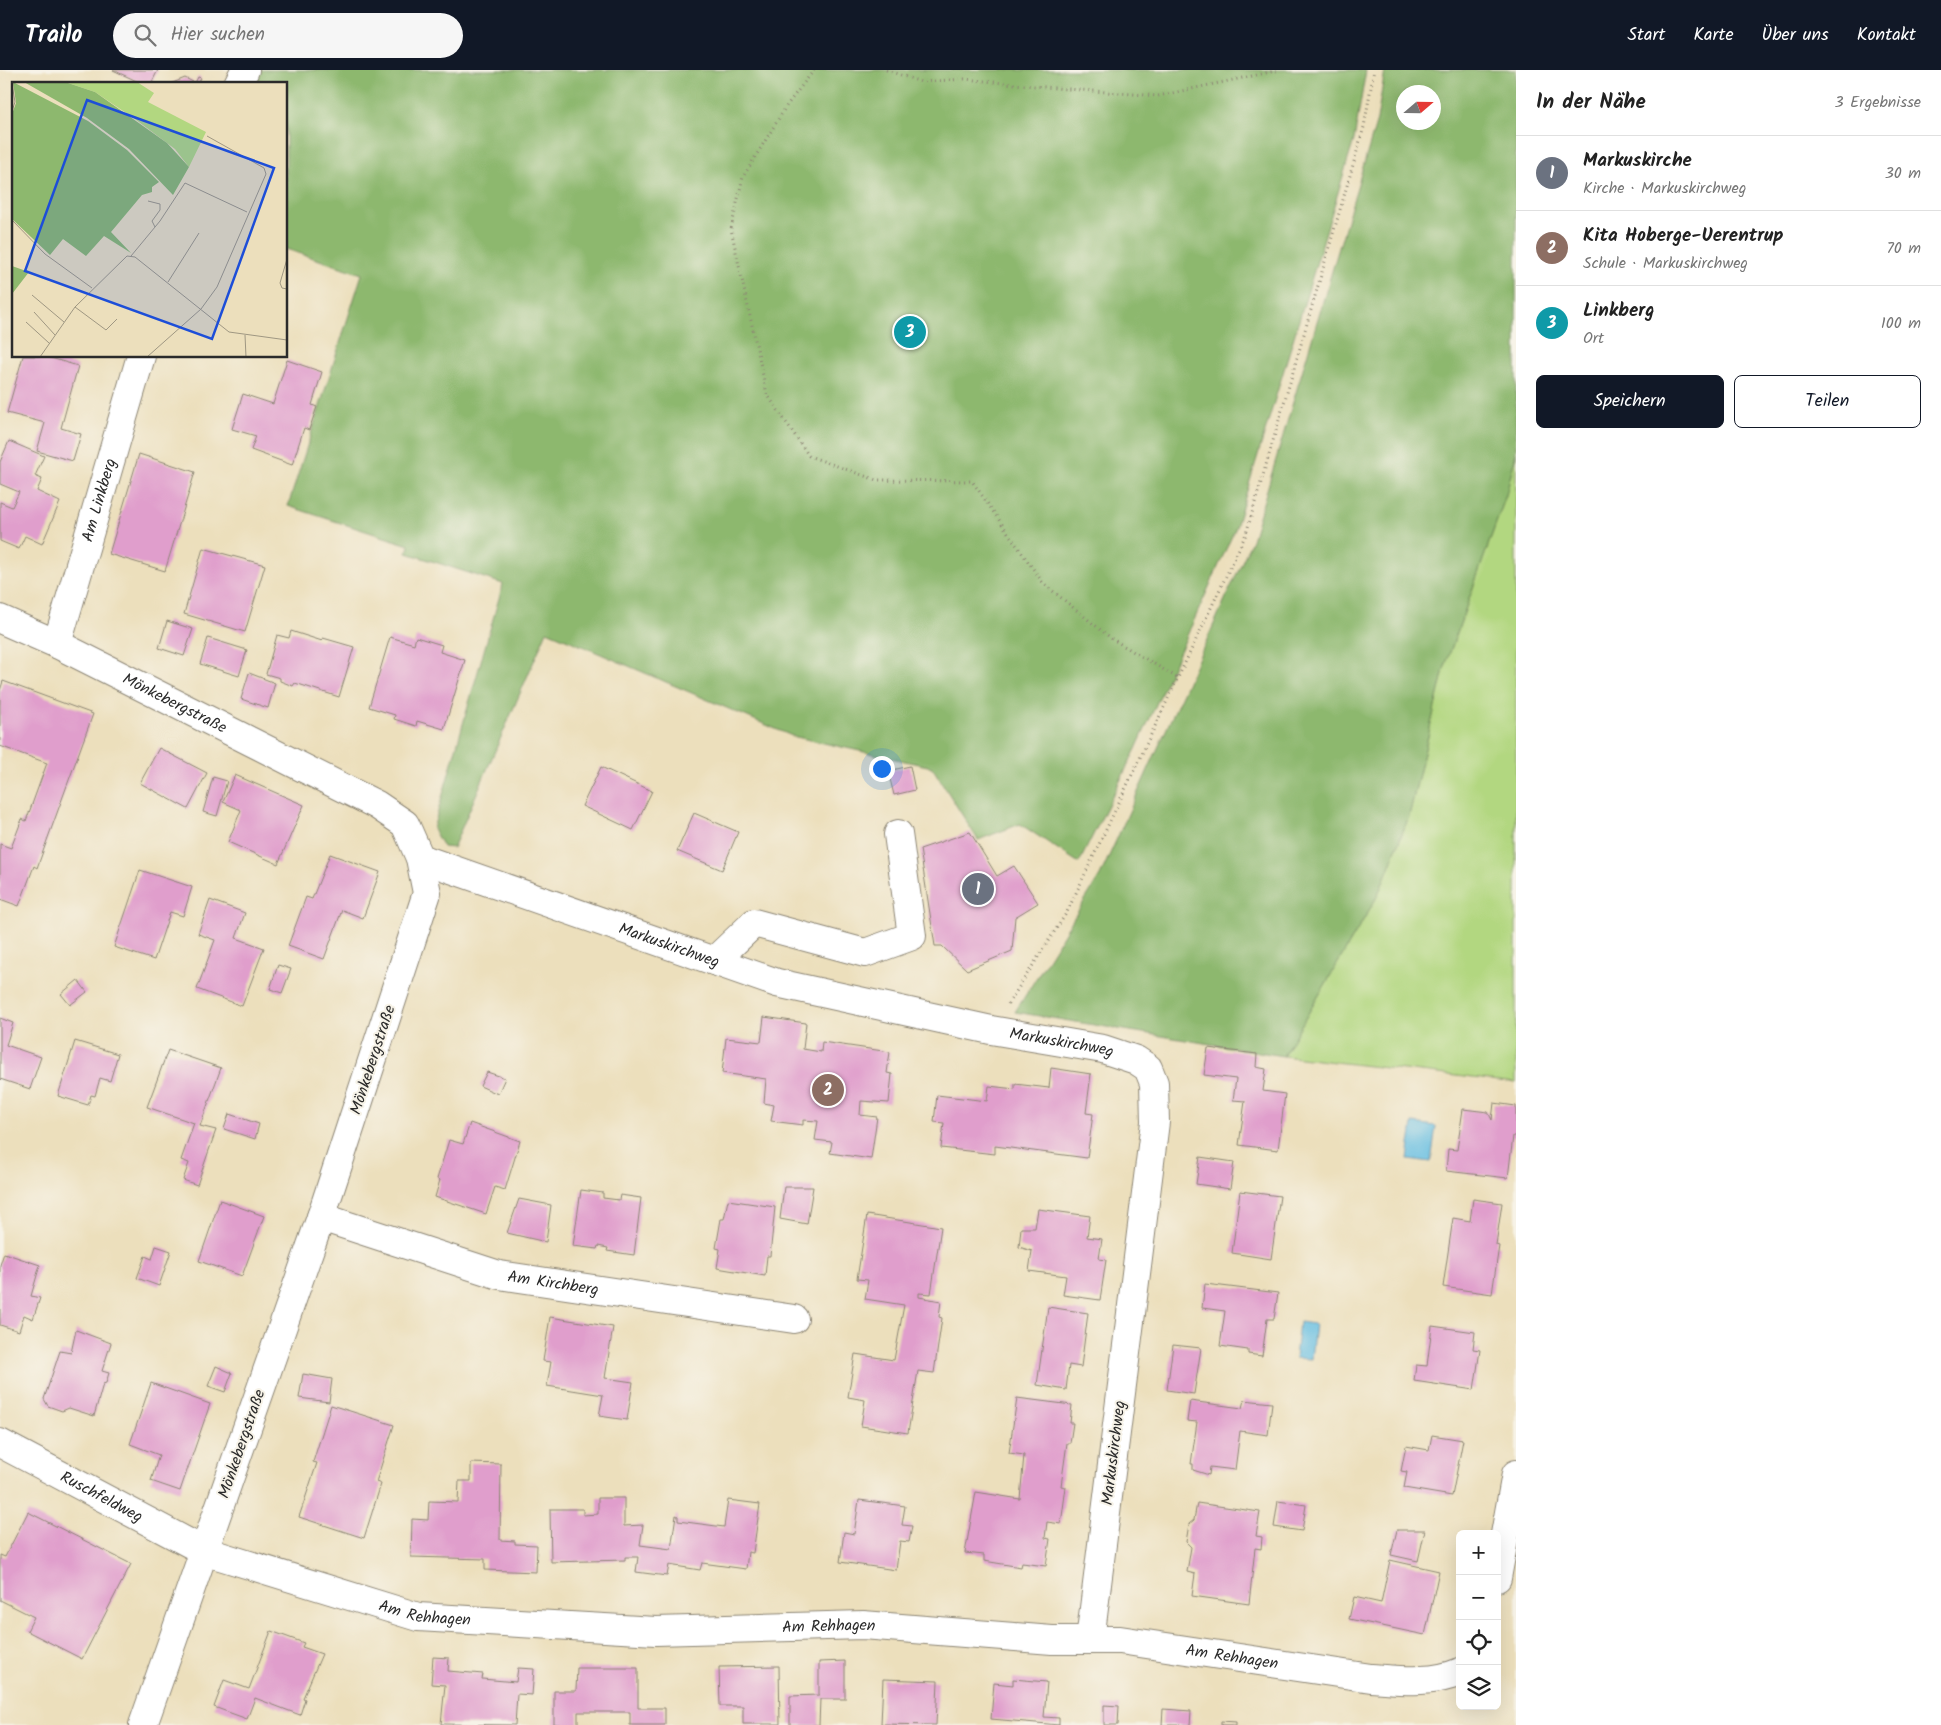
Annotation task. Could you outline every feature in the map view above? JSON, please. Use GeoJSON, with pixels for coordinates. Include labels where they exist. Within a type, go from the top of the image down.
{"type":"FeatureCollection","features":[{"type":"Feature","properties":{"kind":"street"},"geometry":{"type":"LineString","coordinates":[[239,82],[245,70]]}},
{"type":"Feature","properties":{"kind":"street","name":"Am Linkberg"},"geometry":{"type":"LineString","coordinates":[[56,644],[140,358]]}},
{"type":"Feature","properties":{"kind":"street","name":"Mönkebergstraße"},"geometry":{"type":"LineString","coordinates":[[0,620],[56,644],[377,805],[405,824],[420,858],[427,893],[321,1217],[143,1725]]}},
{"type":"Feature","properties":{"kind":"street"},"geometry":{"type":"LineString","coordinates":[[714,961],[754,923],[865,953],[912,936],[898,834]]}},
{"type":"Feature","properties":{"kind":"street","name":"Markuskirchweg"},"geometry":{"type":"LineString","coordinates":[[420,858],[777,983],[991,1030],[1111,1052],[1136,1060],[1148,1068],[1154,1084],[1155,1122],[1090,1640]]}},
{"type":"Feature","properties":{"kind":"street","name":"Am Kirchberg"},"geometry":{"type":"LineString","coordinates":[[321,1217],[499,1275],[794,1319]]}},
{"type":"Feature","properties":{"kind":"street","name":"Ruschfeldweg"},"geometry":{"type":"LineString","coordinates":[[0,1443],[204,1551]]}},
{"type":"Feature","properties":{"kind":"street"},"geometry":{"type":"LineString","coordinates":[[1498,1575],[1516,1474]]}},
{"type":"Feature","properties":{"kind":"street","name":"Am Rehhagen"},"geometry":{"type":"LineString","coordinates":[[204,1551],[418,1617],[656,1631],[863,1626],[1052,1640],[1120,1640],[1371,1678],[1444,1679],[1456,1674]]}},
{"type":"Feature","properties":{"kind":"path"},"geometry":{"type":"LineString","coordinates":[[814,70],[787,105],[743,177],[732,229],[766,394],[809,456],[876,480],[972,481],[1043,583],[1112,639],[1178,678]]}},
{"type":"Feature","properties":{"kind":"path"},"geometry":{"type":"LineString","coordinates":[[886,70],[921,82],[964,79],[1158,96],[1280,70]]}},
{"type":"Feature","properties":{"kind":"path"},"geometry":{"type":"LineString","coordinates":[[991,1030],[1067,912],[1246,534],[1364,128],[1374,70]]}},
{"type":"Feature","properties":{"kind":"green space"},"geometry":{"type":"Polygon","coordinates":[[[259,70],[1366,70],[1354,140],[1236,527],[1136,749],[1079,863],[1020,824],[978,840],[932,767],[792,736],[547,631],[453,848],[443,847],[433,829],[503,584],[407,553],[409,545],[288,506],[362,274],[288,250],[288,82],[254,82],[259,70]]]}},
{"type":"Feature","properties":{"kind":"green space"},"geometry":{"type":"Polygon","coordinates":[[[1385,70],[1516,70],[1516,453],[1506,495],[1444,669],[1409,816],[1378,895],[1283,1056],[1015,1012],[1100,876],[1252,540],[1377,120],[1385,70]]]}},
{"type":"Feature","properties":{"kind":"green space"},"geometry":{"type":"Polygon","coordinates":[[[1516,453],[1516,1083],[1283,1056],[1378,895],[1409,816],[1444,669],[1506,495],[1516,453]]]}},
{"type":"Feature","properties":{"kind":"water"},"geometry":{"type":"Polygon","coordinates":[[[1413,1123],[1436,1126],[1431,1162],[1408,1159],[1413,1123]]]}},
{"type":"Feature","properties":{"kind":"water"},"geometry":{"type":"Polygon","coordinates":[[[1299,1322],[1315,1324],[1311,1359],[1295,1358],[1299,1322]]]}},
{"type":"Feature","properties":{"kind":"building"},"geometry":{"type":"Polygon","coordinates":[[[113,70],[158,70],[152,82],[139,82],[113,70]]]}},
{"type":"Feature","properties":{"kind":"building"},"geometry":{"type":"Polygon","coordinates":[[[198,77],[201,78],[199,82],[196,82],[198,77]]]}},
{"type":"Feature","properties":{"kind":"building"},"geometry":{"type":"Polygon","coordinates":[[[185,78],[193,82],[175,82],[185,78]]]}},
{"type":"Feature","properties":{"kind":"building"},"geometry":{"type":"Polygon","coordinates":[[[22,358],[51,358],[78,366],[61,428],[81,434],[73,461],[37,451],[45,423],[7,413],[22,358]]]}},
{"type":"Feature","properties":{"kind":"building"},"geometry":{"type":"Polygon","coordinates":[[[287,360],[322,372],[312,405],[317,407],[309,430],[304,428],[292,465],[251,450],[256,436],[232,429],[243,394],[273,404],[287,360]]]}},
{"type":"Feature","properties":{"kind":"building"},"geometry":{"type":"Polygon","coordinates":[[[9,441],[44,456],[35,476],[42,479],[37,491],[60,502],[42,544],[25,536],[19,549],[0,541],[0,502],[12,507],[19,492],[0,484],[0,462],[9,441]]]}},
{"type":"Feature","properties":{"kind":"building"},"geometry":{"type":"Polygon","coordinates":[[[139,454],[195,472],[165,571],[109,554],[139,454]]]}},
{"type":"Feature","properties":{"kind":"building"},"geometry":{"type":"Polygon","coordinates":[[[203,548],[265,565],[245,632],[184,614],[203,548]]]}},
{"type":"Feature","properties":{"kind":"building"},"geometry":{"type":"Polygon","coordinates":[[[167,621],[193,629],[184,656],[159,648],[167,621]]]}},
{"type":"Feature","properties":{"kind":"building"},"geometry":{"type":"Polygon","coordinates":[[[291,631],[322,641],[323,638],[354,647],[339,697],[295,683],[293,686],[280,681],[280,678],[266,674],[277,635],[289,638],[291,631]]]}},
{"type":"Feature","properties":{"kind":"building"},"geometry":{"type":"Polygon","coordinates":[[[390,637],[414,644],[416,637],[442,645],[440,652],[465,660],[444,729],[417,721],[416,726],[394,719],[395,715],[369,707],[390,637]]]}},
{"type":"Feature","properties":{"kind":"building"},"geometry":{"type":"Polygon","coordinates":[[[208,638],[247,650],[239,676],[200,664],[208,638]]]}},
{"type":"Feature","properties":{"kind":"building"},"geometry":{"type":"Polygon","coordinates":[[[249,673],[275,683],[268,708],[241,699],[249,673]]]}},
{"type":"Feature","properties":{"kind":"building"},"geometry":{"type":"Polygon","coordinates":[[[3,681],[93,714],[37,868],[34,866],[19,906],[0,899],[0,844],[11,848],[22,819],[26,821],[47,763],[0,746],[0,691],[3,681]]]}},
{"type":"Feature","properties":{"kind":"building"},"geometry":{"type":"Polygon","coordinates":[[[159,748],[207,773],[188,809],[140,783],[159,748]]]}},
{"type":"Feature","properties":{"kind":"building"},"geometry":{"type":"Polygon","coordinates":[[[910,766],[915,790],[894,795],[888,771],[910,766]]]}},
{"type":"Feature","properties":{"kind":"building"},"geometry":{"type":"Polygon","coordinates":[[[601,767],[652,791],[633,830],[582,806],[601,767]]]}},
{"type":"Feature","properties":{"kind":"building"},"geometry":{"type":"Polygon","coordinates":[[[235,775],[304,805],[278,864],[228,842],[241,810],[223,802],[235,775]]]}},
{"type":"Feature","properties":{"kind":"building"},"geometry":{"type":"Polygon","coordinates":[[[213,777],[227,781],[217,816],[203,812],[213,777]]]}},
{"type":"Feature","properties":{"kind":"building"},"geometry":{"type":"Polygon","coordinates":[[[694,813],[738,832],[722,870],[677,851],[694,813]]]}},
{"type":"Feature","properties":{"kind":"building"},"geometry":{"type":"Polygon","coordinates":[[[970,832],[997,876],[1014,866],[1038,903],[1015,917],[1012,951],[967,970],[942,946],[935,946],[920,849],[970,832]]]}},
{"type":"Feature","properties":{"kind":"building"},"geometry":{"type":"Polygon","coordinates":[[[330,854],[380,872],[363,918],[342,910],[324,959],[288,946],[306,897],[312,899],[330,854]]]}},
{"type":"Feature","properties":{"kind":"building"},"geometry":{"type":"Polygon","coordinates":[[[140,870],[192,887],[183,916],[170,912],[154,960],[114,947],[140,870]]]}},
{"type":"Feature","properties":{"kind":"building"},"geometry":{"type":"Polygon","coordinates":[[[210,900],[245,913],[236,938],[264,948],[242,1006],[197,989],[215,940],[198,934],[210,900]]]}},
{"type":"Feature","properties":{"kind":"building"},"geometry":{"type":"Polygon","coordinates":[[[278,965],[291,969],[282,993],[270,989],[278,965]]]}},
{"type":"Feature","properties":{"kind":"building"},"geometry":{"type":"Polygon","coordinates":[[[78,980],[87,992],[70,1005],[61,994],[78,980]]]}},
{"type":"Feature","properties":{"kind":"building"},"geometry":{"type":"Polygon","coordinates":[[[764,1017],[806,1023],[803,1049],[821,1052],[822,1042],[890,1052],[887,1073],[892,1074],[889,1103],[861,1101],[860,1115],[877,1117],[871,1159],[830,1153],[832,1142],[815,1140],[818,1121],[803,1120],[803,1125],[771,1121],[774,1105],[764,1103],[766,1079],[722,1073],[726,1038],[761,1042],[764,1017]]]}},
{"type":"Feature","properties":{"kind":"building"},"geometry":{"type":"Polygon","coordinates":[[[0,1018],[13,1023],[6,1045],[41,1057],[30,1089],[0,1079],[0,1018]]]}},
{"type":"Feature","properties":{"kind":"building"},"geometry":{"type":"Polygon","coordinates":[[[75,1041],[118,1054],[110,1081],[100,1078],[95,1096],[91,1095],[88,1105],[58,1096],[75,1041]]]}},
{"type":"Feature","properties":{"kind":"building"},"geometry":{"type":"Polygon","coordinates":[[[1208,1048],[1257,1054],[1256,1067],[1266,1069],[1263,1091],[1285,1094],[1278,1150],[1239,1145],[1245,1101],[1233,1100],[1236,1079],[1204,1075],[1208,1048]]]}},
{"type":"Feature","properties":{"kind":"building"},"geometry":{"type":"Polygon","coordinates":[[[168,1050],[221,1068],[200,1126],[216,1130],[197,1185],[183,1180],[189,1163],[181,1160],[194,1123],[147,1107],[168,1050]]]}},
{"type":"Feature","properties":{"kind":"building"},"geometry":{"type":"Polygon","coordinates":[[[1051,1068],[1091,1074],[1086,1113],[1093,1114],[1087,1158],[995,1146],[995,1154],[941,1148],[944,1123],[934,1122],[937,1095],[987,1101],[989,1086],[1015,1089],[1015,1084],[1049,1088],[1051,1068]]]}},
{"type":"Feature","properties":{"kind":"building"},"geometry":{"type":"Polygon","coordinates":[[[487,1072],[505,1078],[498,1094],[480,1086],[487,1072]]]}},
{"type":"Feature","properties":{"kind":"building"},"geometry":{"type":"Polygon","coordinates":[[[1494,1103],[1516,1106],[1516,1136],[1513,1136],[1508,1178],[1446,1171],[1448,1149],[1457,1150],[1463,1109],[1488,1112],[1492,1120],[1494,1103]]]}},
{"type":"Feature","properties":{"kind":"building"},"geometry":{"type":"Polygon","coordinates":[[[229,1114],[259,1124],[255,1139],[224,1129],[229,1114]]]}},
{"type":"Feature","properties":{"kind":"building"},"geometry":{"type":"Polygon","coordinates":[[[470,1123],[520,1141],[505,1190],[495,1187],[486,1214],[435,1197],[440,1180],[437,1179],[449,1140],[463,1144],[470,1123]]]}},
{"type":"Feature","properties":{"kind":"building"},"geometry":{"type":"Polygon","coordinates":[[[1200,1157],[1234,1162],[1230,1189],[1196,1184],[1200,1157]]]}},
{"type":"Feature","properties":{"kind":"building"},"geometry":{"type":"Polygon","coordinates":[[[784,1187],[813,1187],[807,1224],[780,1219],[784,1187]]]}},
{"type":"Feature","properties":{"kind":"building"},"geometry":{"type":"Polygon","coordinates":[[[581,1190],[603,1193],[603,1198],[619,1200],[620,1195],[641,1198],[634,1255],[607,1251],[608,1248],[598,1246],[597,1249],[573,1246],[581,1190]]]}},
{"type":"Feature","properties":{"kind":"building"},"geometry":{"type":"Polygon","coordinates":[[[1240,1191],[1280,1196],[1271,1259],[1232,1253],[1240,1191]]]}},
{"type":"Feature","properties":{"kind":"building"},"geometry":{"type":"Polygon","coordinates":[[[519,1199],[551,1205],[546,1242],[507,1233],[519,1199]]]}},
{"type":"Feature","properties":{"kind":"building"},"geometry":{"type":"Polygon","coordinates":[[[1473,1199],[1502,1203],[1496,1245],[1499,1246],[1492,1294],[1443,1287],[1453,1218],[1470,1221],[1473,1199]]]}},
{"type":"Feature","properties":{"kind":"building"},"geometry":{"type":"Polygon","coordinates":[[[220,1200],[264,1216],[242,1276],[199,1261],[220,1200]]]}},
{"type":"Feature","properties":{"kind":"building"},"geometry":{"type":"Polygon","coordinates":[[[728,1200],[775,1207],[770,1256],[767,1256],[765,1276],[717,1268],[720,1249],[716,1248],[721,1219],[724,1219],[728,1200]]]}},
{"type":"Feature","properties":{"kind":"building"},"geometry":{"type":"Polygon","coordinates":[[[1038,1209],[1090,1216],[1087,1237],[1102,1239],[1099,1259],[1106,1260],[1100,1300],[1063,1295],[1066,1276],[1029,1271],[1032,1251],[1019,1247],[1021,1228],[1035,1228],[1038,1209]]]}},
{"type":"Feature","properties":{"kind":"building"},"geometry":{"type":"Polygon","coordinates":[[[867,1215],[941,1227],[931,1294],[919,1293],[919,1297],[941,1301],[939,1317],[942,1318],[934,1373],[918,1371],[908,1433],[861,1426],[865,1400],[848,1397],[855,1354],[894,1360],[904,1305],[865,1299],[868,1280],[857,1279],[867,1215]]]}},
{"type":"Feature","properties":{"kind":"building"},"geometry":{"type":"Polygon","coordinates":[[[156,1246],[171,1251],[159,1286],[137,1278],[145,1256],[152,1259],[156,1246]]]}},
{"type":"Feature","properties":{"kind":"building"},"geometry":{"type":"Polygon","coordinates":[[[4,1253],[40,1265],[31,1296],[40,1298],[33,1319],[24,1315],[19,1331],[0,1325],[0,1265],[4,1253]]]}},
{"type":"Feature","properties":{"kind":"building"},"geometry":{"type":"Polygon","coordinates":[[[1205,1284],[1278,1293],[1274,1319],[1267,1319],[1262,1356],[1248,1354],[1248,1350],[1220,1346],[1225,1311],[1202,1308],[1205,1284]]]}},
{"type":"Feature","properties":{"kind":"building"},"geometry":{"type":"Polygon","coordinates":[[[1048,1307],[1088,1313],[1081,1367],[1069,1365],[1066,1390],[1037,1385],[1048,1307]]]}},
{"type":"Feature","properties":{"kind":"building"},"geometry":{"type":"Polygon","coordinates":[[[550,1317],[613,1327],[605,1378],[633,1382],[627,1420],[599,1416],[603,1395],[547,1386],[551,1362],[543,1361],[550,1317]]]}},
{"type":"Feature","properties":{"kind":"building"},"geometry":{"type":"Polygon","coordinates":[[[1432,1326],[1475,1332],[1473,1349],[1480,1350],[1474,1390],[1414,1381],[1416,1365],[1427,1366],[1432,1326]]]}},
{"type":"Feature","properties":{"kind":"building"},"geometry":{"type":"Polygon","coordinates":[[[76,1330],[111,1343],[102,1371],[109,1373],[106,1383],[103,1384],[94,1416],[69,1408],[62,1411],[48,1406],[44,1399],[60,1351],[71,1353],[76,1330]]]}},
{"type":"Feature","properties":{"kind":"building"},"geometry":{"type":"Polygon","coordinates":[[[1173,1345],[1201,1348],[1194,1394],[1167,1390],[1173,1345]]]}},
{"type":"Feature","properties":{"kind":"building"},"geometry":{"type":"Polygon","coordinates":[[[216,1366],[232,1373],[225,1392],[208,1386],[216,1366]]]}},
{"type":"Feature","properties":{"kind":"building"},"geometry":{"type":"Polygon","coordinates":[[[303,1374],[332,1379],[329,1402],[299,1398],[303,1374]]]}},
{"type":"Feature","properties":{"kind":"building"},"geometry":{"type":"Polygon","coordinates":[[[151,1383],[210,1404],[180,1491],[151,1481],[159,1455],[130,1444],[151,1383]]]}},
{"type":"Feature","properties":{"kind":"building"},"geometry":{"type":"Polygon","coordinates":[[[1017,1398],[1072,1405],[1070,1423],[1073,1423],[1070,1443],[1067,1443],[1061,1486],[1066,1487],[1061,1524],[1047,1522],[1045,1538],[1050,1539],[1046,1566],[1022,1563],[1021,1567],[984,1561],[984,1555],[965,1553],[976,1492],[1020,1499],[1024,1455],[1009,1453],[1017,1398]]]}},
{"type":"Feature","properties":{"kind":"building"},"geometry":{"type":"Polygon","coordinates":[[[1244,1400],[1272,1403],[1268,1435],[1240,1431],[1235,1470],[1210,1467],[1209,1475],[1193,1470],[1193,1464],[1191,1464],[1197,1422],[1187,1421],[1190,1401],[1242,1408],[1244,1400]]]}},
{"type":"Feature","properties":{"kind":"building"},"geometry":{"type":"Polygon","coordinates":[[[331,1405],[394,1425],[376,1482],[381,1484],[364,1538],[299,1517],[317,1463],[313,1462],[331,1405]]]}},
{"type":"Feature","properties":{"kind":"building"},"geometry":{"type":"Polygon","coordinates":[[[1432,1435],[1463,1440],[1452,1496],[1404,1488],[1407,1472],[1401,1471],[1406,1446],[1429,1450],[1432,1435]]]}},
{"type":"Feature","properties":{"kind":"building"},"geometry":{"type":"Polygon","coordinates":[[[471,1463],[501,1464],[500,1540],[515,1541],[515,1544],[537,1545],[536,1572],[485,1570],[485,1559],[411,1557],[412,1519],[428,1520],[429,1501],[458,1502],[459,1481],[471,1481],[471,1463]]]}},
{"type":"Feature","properties":{"kind":"building"},"geometry":{"type":"Polygon","coordinates":[[[598,1498],[624,1498],[624,1526],[643,1525],[640,1545],[671,1549],[676,1515],[678,1516],[678,1521],[724,1527],[728,1500],[760,1504],[753,1553],[748,1552],[746,1569],[702,1563],[700,1570],[669,1565],[667,1576],[636,1572],[638,1557],[625,1557],[625,1560],[551,1562],[550,1509],[583,1509],[583,1515],[598,1514],[598,1498]]]}},
{"type":"Feature","properties":{"kind":"building"},"geometry":{"type":"Polygon","coordinates":[[[859,1500],[905,1506],[902,1525],[912,1526],[909,1542],[900,1541],[896,1570],[840,1562],[844,1532],[854,1534],[859,1500]]]}},
{"type":"Feature","properties":{"kind":"building"},"geometry":{"type":"Polygon","coordinates":[[[1278,1501],[1306,1505],[1302,1531],[1274,1527],[1278,1501]]]}},
{"type":"Feature","properties":{"kind":"building"},"geometry":{"type":"Polygon","coordinates":[[[1197,1503],[1260,1512],[1256,1536],[1262,1537],[1261,1549],[1255,1548],[1249,1604],[1192,1596],[1195,1574],[1187,1572],[1191,1547],[1186,1542],[1189,1524],[1194,1520],[1197,1503]]]}},
{"type":"Feature","properties":{"kind":"building"},"geometry":{"type":"Polygon","coordinates":[[[28,1512],[131,1564],[82,1659],[27,1631],[34,1617],[0,1600],[0,1555],[5,1557],[28,1512]]]}},
{"type":"Feature","properties":{"kind":"building"},"geometry":{"type":"Polygon","coordinates":[[[1397,1530],[1425,1530],[1418,1561],[1391,1555],[1397,1530]]]}},
{"type":"Feature","properties":{"kind":"building"},"geometry":{"type":"Polygon","coordinates":[[[1390,1560],[1439,1571],[1425,1635],[1349,1619],[1354,1597],[1381,1603],[1390,1560]]]}},
{"type":"Feature","properties":{"kind":"building"},"geometry":{"type":"Polygon","coordinates":[[[271,1631],[304,1643],[302,1647],[322,1654],[303,1698],[305,1699],[300,1715],[255,1698],[247,1719],[214,1707],[224,1680],[249,1689],[271,1631]]]}},
{"type":"Feature","properties":{"kind":"building"},"geometry":{"type":"Polygon","coordinates":[[[433,1657],[449,1658],[448,1671],[483,1674],[482,1679],[516,1682],[518,1668],[534,1669],[532,1695],[517,1694],[515,1725],[441,1724],[445,1685],[431,1684],[433,1657]]]}},
{"type":"Feature","properties":{"kind":"building"},"geometry":{"type":"Polygon","coordinates":[[[845,1661],[845,1699],[820,1699],[819,1725],[790,1725],[790,1696],[819,1695],[819,1662],[845,1661]]]}},
{"type":"Feature","properties":{"kind":"building"},"geometry":{"type":"Polygon","coordinates":[[[779,1666],[780,1724],[743,1724],[743,1706],[720,1706],[719,1667],[779,1666]]]}},
{"type":"Feature","properties":{"kind":"building"},"geometry":{"type":"Polygon","coordinates":[[[577,1668],[638,1668],[638,1708],[665,1708],[665,1725],[630,1725],[630,1712],[578,1712],[578,1725],[554,1725],[554,1691],[576,1691],[577,1668]]]}},
{"type":"Feature","properties":{"kind":"building"},"geometry":{"type":"Polygon","coordinates":[[[883,1679],[938,1681],[936,1725],[881,1724],[883,1679]]]}},
{"type":"Feature","properties":{"kind":"building"},"geometry":{"type":"Polygon","coordinates":[[[1013,1679],[1047,1682],[1044,1717],[1059,1718],[1059,1725],[991,1719],[994,1683],[1013,1685],[1013,1679]]]}},
{"type":"Feature","properties":{"kind":"building"},"geometry":{"type":"Polygon","coordinates":[[[1104,1705],[1119,1706],[1118,1725],[1104,1725],[1104,1705]]]}},
{"type":"Feature","properties":{"kind":"building"},"geometry":{"type":"Polygon","coordinates":[[[1163,1709],[1191,1711],[1190,1725],[1162,1725],[1163,1709]]]}},
{"type":"Feature","properties":{"kind":"building"},"geometry":{"type":"Polygon","coordinates":[[[1221,1721],[1236,1722],[1236,1725],[1221,1725],[1221,1721]]]}},
{"type":"Feature","properties":{"kind":"place","name":"Linkberg"},"geometry":{"type":"Point","coordinates":[910,332]}},
{"type":"Feature","properties":{"kind":"place","name":"Markuskirche"},"geometry":{"type":"Point","coordinates":[978,889]}},
{"type":"Feature","properties":{"kind":"place","name":"Kita Hoberge-Uerentrup"},"geometry":{"type":"Point","coordinates":[828,1090]}}]}
